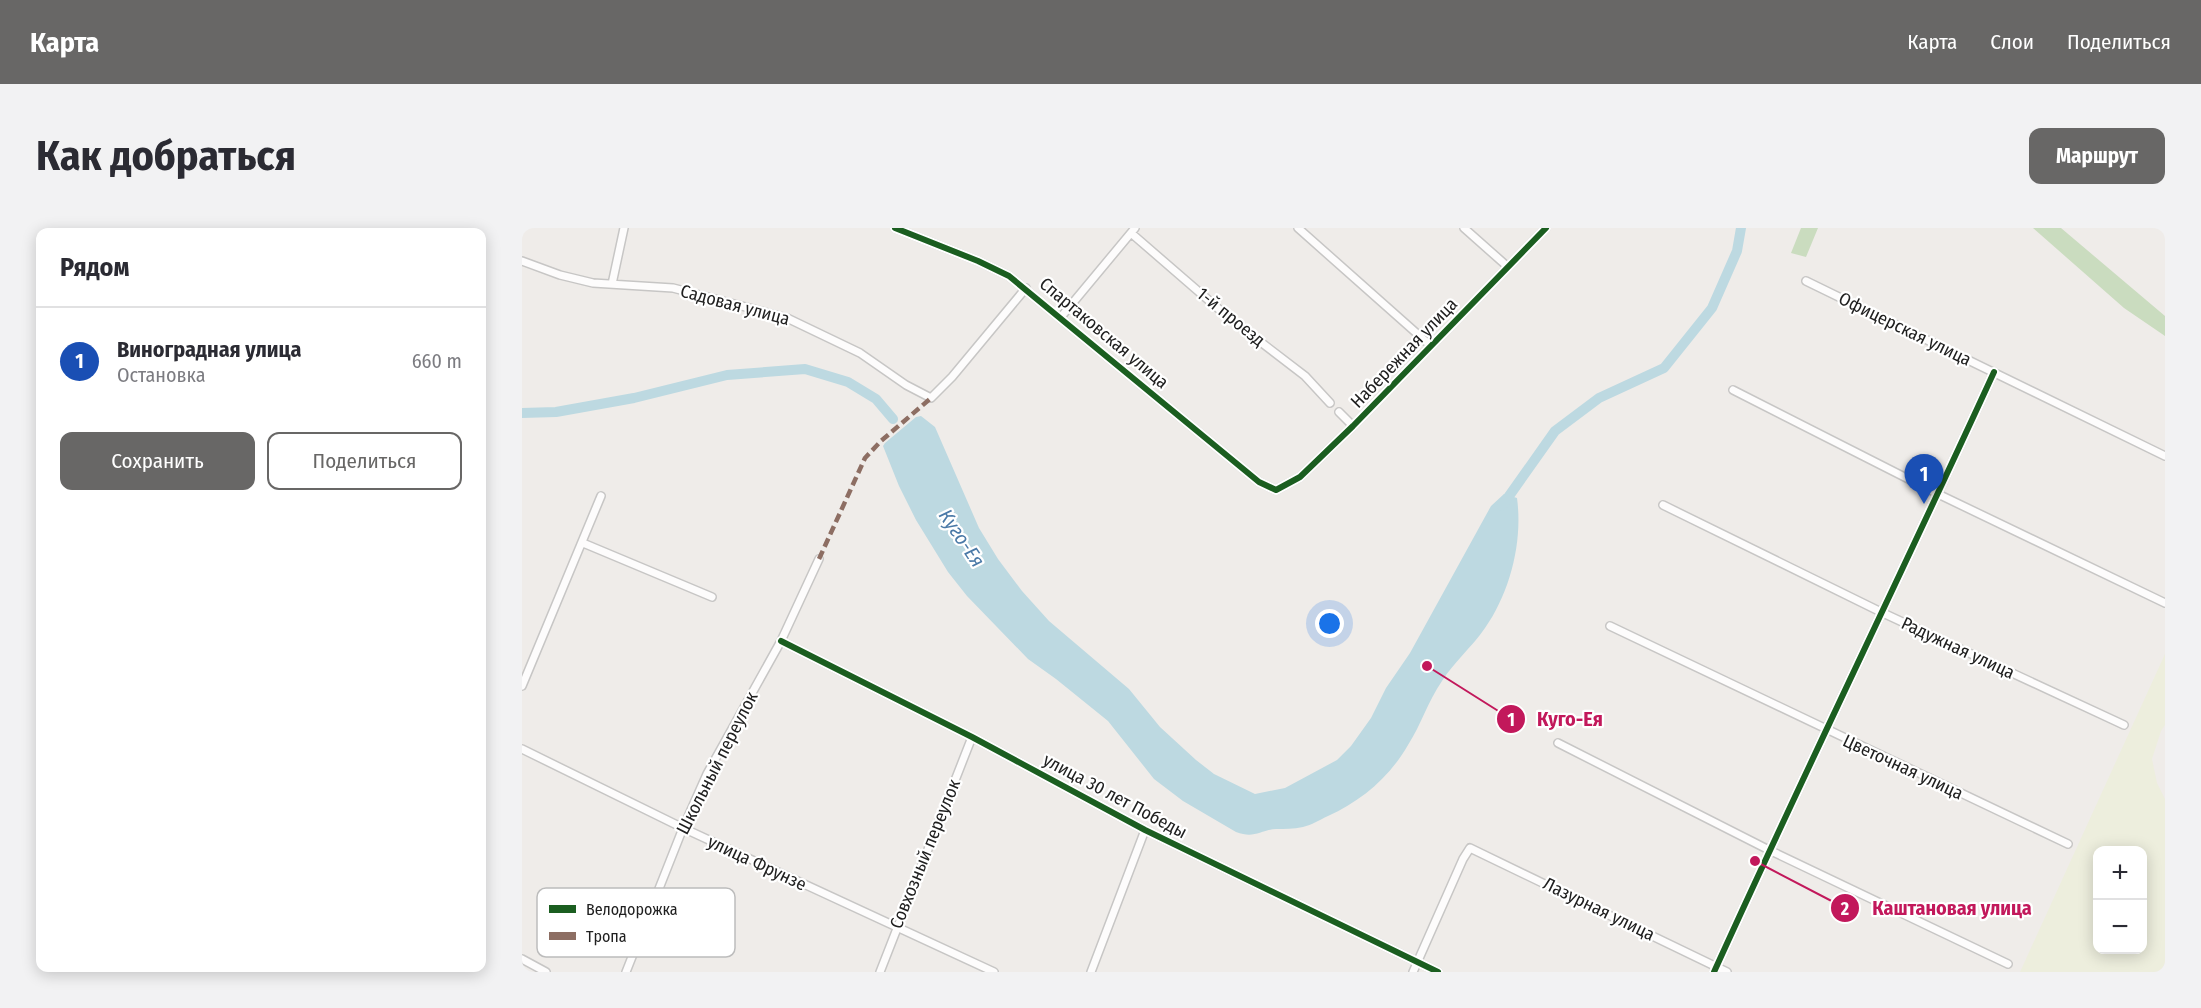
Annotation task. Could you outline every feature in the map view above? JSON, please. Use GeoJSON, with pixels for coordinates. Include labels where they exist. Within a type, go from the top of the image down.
{"type":"FeatureCollection","features":[{"type":"Feature","properties":{"kind":"street"},"geometry":{"type":"LineString","coordinates":[[612,284],[624,228]]}},
{"type":"Feature","properties":{"kind":"street","name":"Спартаковская улица"},"geometry":{"type":"LineString","coordinates":[[895,228],[1009,276],[1259,482],[1276,490]]}},
{"type":"Feature","properties":{"kind":"street"},"geometry":{"type":"LineString","coordinates":[[1298,228],[1431,346]]}},
{"type":"Feature","properties":{"kind":"street"},"geometry":{"type":"LineString","coordinates":[[1464,228],[1508,267]]}},
{"type":"Feature","properties":{"kind":"street","name":"Набережная улица"},"geometry":{"type":"LineString","coordinates":[[1276,490],[1293,482],[1353,426],[1546,228]]}},
{"type":"Feature","properties":{"kind":"street"},"geometry":{"type":"LineString","coordinates":[[1061,317],[1133,230]]}},
{"type":"Feature","properties":{"kind":"street","name":"1-й проезд"},"geometry":{"type":"LineString","coordinates":[[1133,230],[1228,317],[1305,376],[1330,403]]}},
{"type":"Feature","properties":{"kind":"street","name":"Садовая улица"},"geometry":{"type":"LineString","coordinates":[[522,261],[560,275],[593,283],[673,288],[787,318],[860,353],[906,385],[931,398],[1026,288]]}},
{"type":"Feature","properties":{"kind":"street","name":"Офицерская улица"},"geometry":{"type":"LineString","coordinates":[[1806,281],[2165,456]]}},
{"type":"Feature","properties":{"kind":"street"},"geometry":{"type":"LineString","coordinates":[[1715,970],[1769,850],[1883,613],[1994,372]]}},
{"type":"Feature","properties":{"kind":"street"},"geometry":{"type":"LineString","coordinates":[[1733,390],[1938,495],[2165,603]]}},
{"type":"Feature","properties":{"kind":"street"},"geometry":{"type":"LineString","coordinates":[[1339,412],[1353,426]]}},
{"type":"Feature","properties":{"kind":"street"},"geometry":{"type":"LineString","coordinates":[[522,686],[601,496]]}},
{"type":"Feature","properties":{"kind":"street","name":"Радужная улица"},"geometry":{"type":"LineString","coordinates":[[1663,505],[1883,613],[2124,725]]}},
{"type":"Feature","properties":{"kind":"street"},"geometry":{"type":"LineString","coordinates":[[583,543],[712,597]]}},
{"type":"Feature","properties":{"kind":"street","name":"Школьный переулок"},"geometry":{"type":"LineString","coordinates":[[659,888],[707,774],[781,641],[819,559]]}},
{"type":"Feature","properties":{"kind":"street","name":"Цветочная улица"},"geometry":{"type":"LineString","coordinates":[[1610,626],[2068,844]]}},
{"type":"Feature","properties":{"kind":"street","name":"улица 30 лет Победы"},"geometry":{"type":"LineString","coordinates":[[781,641],[972,737],[1144,830],[1438,972]]}},
{"type":"Feature","properties":{"kind":"street","name":"Совхозный переулок"},"geometry":{"type":"LineString","coordinates":[[880,972],[972,737]]}},
{"type":"Feature","properties":{"kind":"street"},"geometry":{"type":"LineString","coordinates":[[1558,743],[1769,850],[2008,964]]}},
{"type":"Feature","properties":{"kind":"street","name":"улица Фрунзе"},"geometry":{"type":"LineString","coordinates":[[522,749],[683,828],[994,972]]}},
{"type":"Feature","properties":{"kind":"street"},"geometry":{"type":"LineString","coordinates":[[1091,972],[1144,830]]}},
{"type":"Feature","properties":{"kind":"street","name":"Лазурная улица"},"geometry":{"type":"LineString","coordinates":[[1417,962],[1470,848],[1715,970],[1727,972]]}},
{"type":"Feature","properties":{"kind":"street","name":"Школьный переулок"},"geometry":{"type":"LineString","coordinates":[[626,972],[632,957]]}},
{"type":"Feature","properties":{"kind":"street"},"geometry":{"type":"LineString","coordinates":[[522,959],[546,972]]}},
{"type":"Feature","properties":{"kind":"street"},"geometry":{"type":"LineString","coordinates":[[1413,972],[1417,962]]}},
{"type":"Feature","properties":{"kind":"green space"},"geometry":{"type":"Polygon","coordinates":[[[1801,228],[1818,228],[1806,257],[1791,253],[1801,228]]]}},
{"type":"Feature","properties":{"kind":"green space"},"geometry":{"type":"Polygon","coordinates":[[[2033,228],[2061,228],[2165,316],[2165,336],[2124,308],[2033,228]]]}},
{"type":"Feature","properties":{"kind":"green space"},"geometry":{"type":"Polygon","coordinates":[[[2165,654],[2165,725],[2152,759],[2157,783],[2165,799],[2165,972],[2020,972],[2165,654]]]}},
{"type":"Feature","properties":{"kind":"water"},"geometry":{"type":"Polygon","coordinates":[[[921,416],[935,427],[979,528],[1022,591],[1049,621],[1129,689],[1160,727],[1196,760],[1214,774],[1255,794],[1285,788],[1337,760],[1351,746],[1371,718],[1386,688],[1410,653],[1491,506],[1504,494],[1517,498],[1518,532],[1513,566],[1494,614],[1480,635],[1442,681],[1408,745],[1383,778],[1352,803],[1309,825],[1242,834],[1183,801],[1154,779],[1108,721],[1028,659],[967,596],[948,572],[916,520],[883,446],[916,417],[921,416]]]}},
{"type":"Feature","properties":{"kind":"waterway","name":"Куго-Ея"},"geometry":{"type":"LineString","coordinates":[[1502,506],[1555,431],[1599,398],[1664,368],[1712,308],[1737,251],[1741,228]]}},
{"type":"Feature","properties":{"kind":"waterway","name":"Куго-Ея"},"geometry":{"type":"LineString","coordinates":[[522,413],[556,412],[634,398],[727,375],[805,369],[848,382],[876,399],[893,419]]}},
{"type":"Feature","properties":{"kind":"marked path"},"geometry":{"type":"LineString","coordinates":[[819,559],[865,458],[881,441],[931,398]]}},
{"type":"Feature","properties":{"kind":"cycle path"},"geometry":{"type":"LineString","coordinates":[[895,228],[1009,276],[1259,482],[1276,490],[1300,477],[1353,426],[1546,228]]}},
{"type":"Feature","properties":{"kind":"cycle path"},"geometry":{"type":"LineString","coordinates":[[1714,972],[1994,372]]}},
{"type":"Feature","properties":{"kind":"cycle path"},"geometry":{"type":"LineString","coordinates":[[781,641],[972,737],[1145,830],[1438,972]]}},
{"type":"Feature","properties":{"kind":"place","name":"Виноградная улица"},"geometry":{"type":"Point","coordinates":[1924,504]}},
{"type":"Feature","properties":{"kind":"place","name":"Куго-Ея"},"geometry":{"type":"Point","coordinates":[1427,666]}},
{"type":"Feature","properties":{"kind":"place","name":"Каштановая улица"},"geometry":{"type":"Point","coordinates":[1755,861]}}]}
